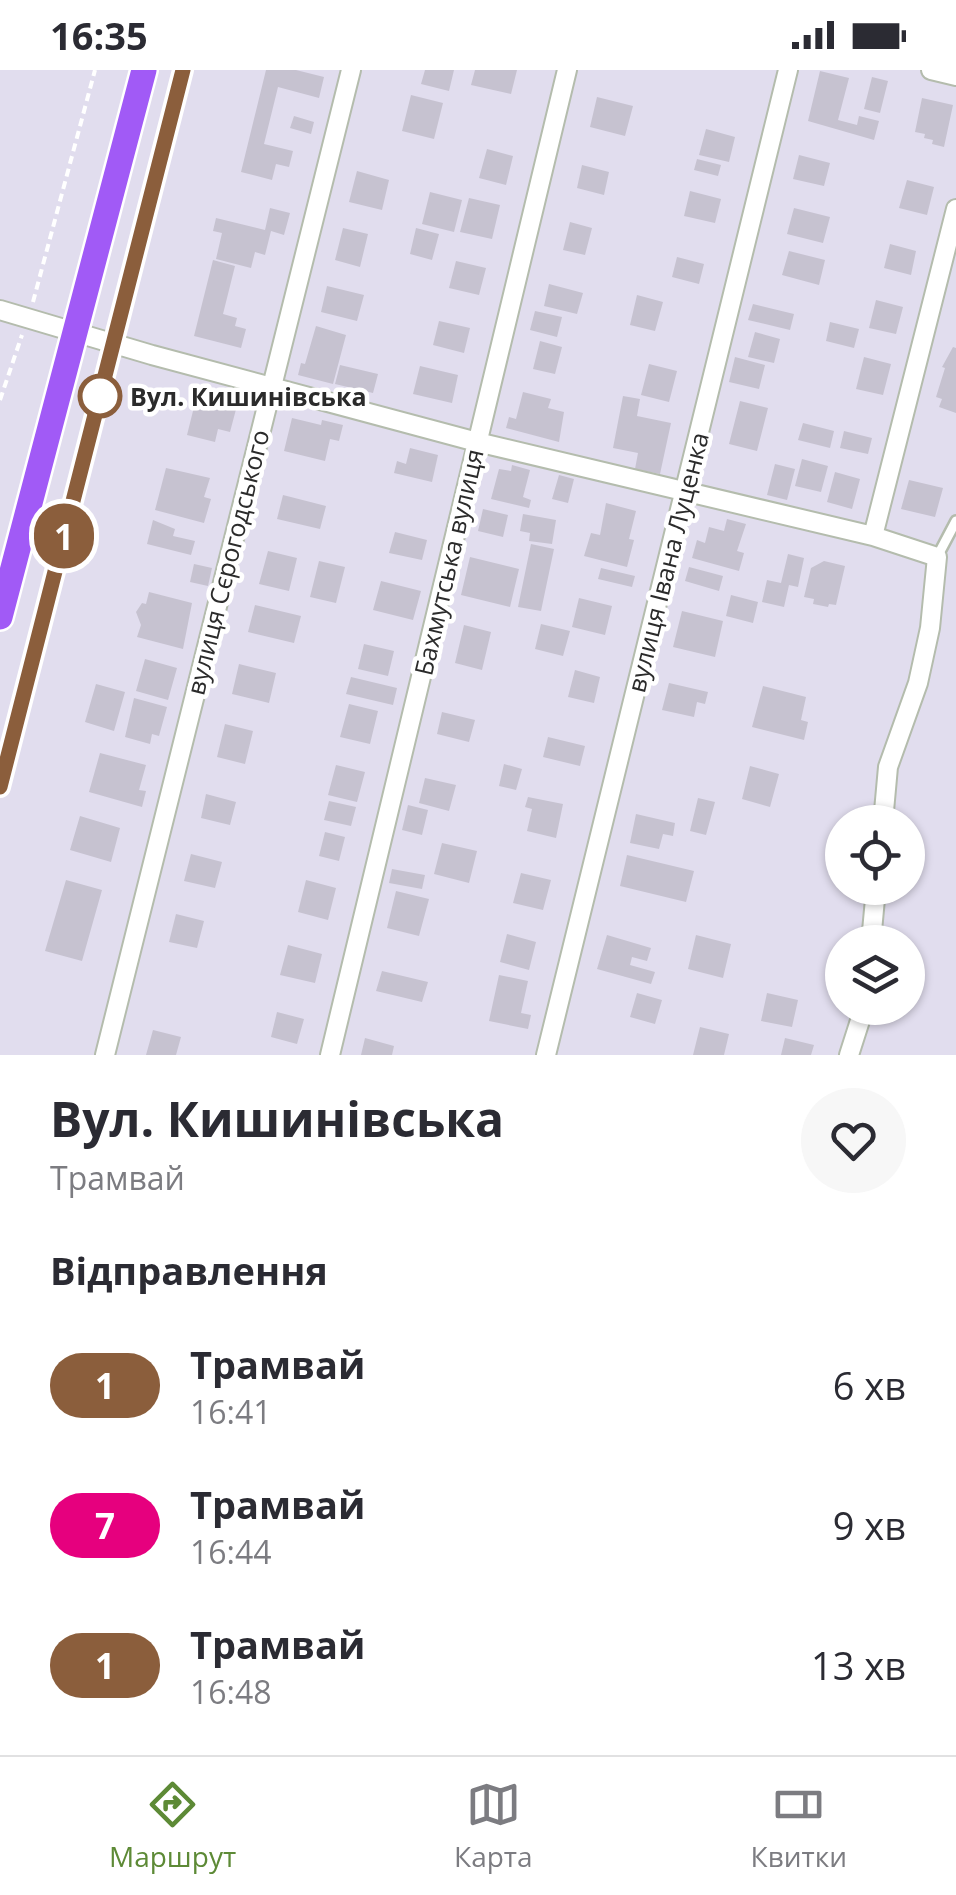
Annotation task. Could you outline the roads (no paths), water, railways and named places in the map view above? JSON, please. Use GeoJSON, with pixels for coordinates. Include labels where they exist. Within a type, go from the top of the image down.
{"type":"FeatureCollection","features":[{"type":"Feature","properties":{"kind":"main road"},"geometry":{"type":"LineString","coordinates":[[0,617],[144,70]]}},
{"type":"Feature","properties":{"kind":"street","name":"вулиця Сєрогодського"},"geometry":{"type":"LineString","coordinates":[[105,1055],[351,70]]}},
{"type":"Feature","properties":{"kind":"street","name":"Бахмутська вулиця"},"geometry":{"type":"LineString","coordinates":[[330,1055],[567,70]]}},
{"type":"Feature","properties":{"kind":"street","name":"вулиця Івана Луценка"},"geometry":{"type":"LineString","coordinates":[[546,1055],[788,70]]}},
{"type":"Feature","properties":{"kind":"street"},"geometry":{"type":"LineString","coordinates":[[931,70],[956,76]]}},
{"type":"Feature","properties":{"kind":"street"},"geometry":{"type":"LineString","coordinates":[[873,536],[956,208]]}},
{"type":"Feature","properties":{"kind":"street"},"geometry":{"type":"LineString","coordinates":[[0,310],[477,442],[873,536],[937,558],[930,628],[918,683],[888,767],[885,805]]}},
{"type":"Feature","properties":{"kind":"street"},"geometry":{"type":"LineString","coordinates":[[848,1055],[858,1025]]}},
{"type":"Feature","properties":{"kind":"lane"},"geometry":{"type":"LineString","coordinates":[[937,558],[956,521]]}},
{"type":"Feature","properties":{"kind":"tram line"},"geometry":{"type":"LineString","coordinates":[[0,787],[183,70]]}},
{"type":"Feature","properties":{"kind":"tram line","name":"1"},"geometry":{"type":"LineString","coordinates":[[0,787],[183,70]]}},
{"type":"Feature","properties":{"kind":"place","name":"Вул. Кишинівська"},"geometry":{"type":"Point","coordinates":[100,396]}}]}
